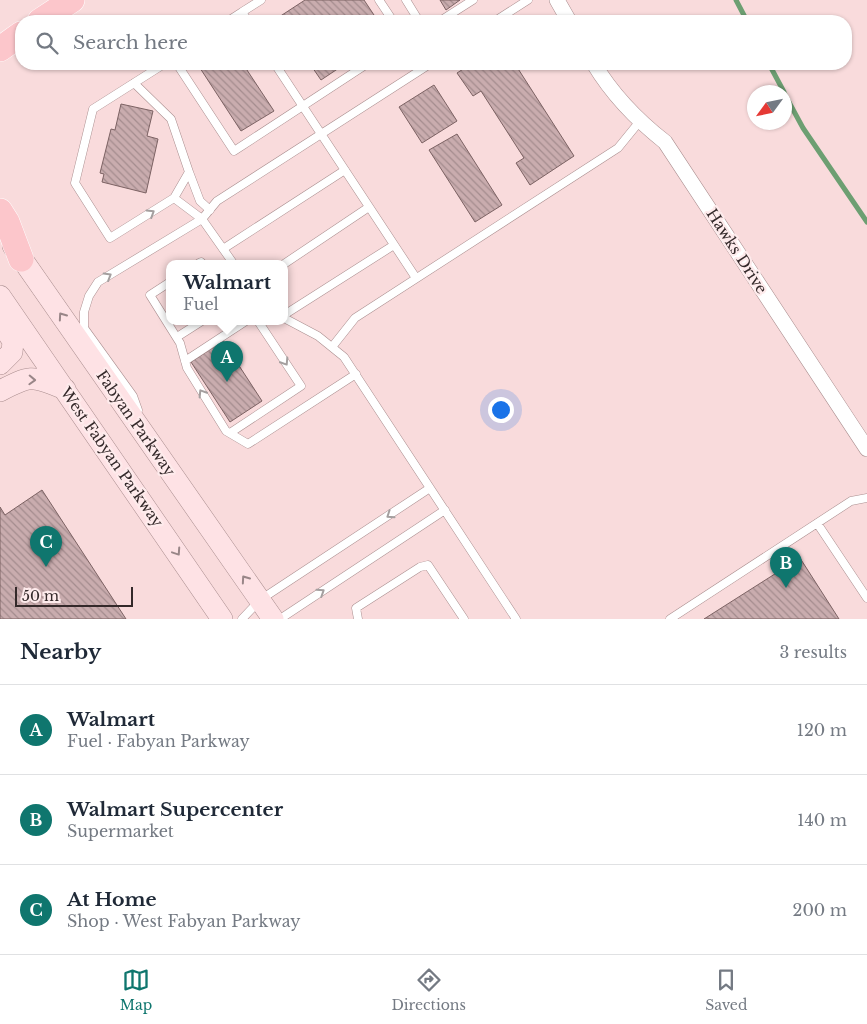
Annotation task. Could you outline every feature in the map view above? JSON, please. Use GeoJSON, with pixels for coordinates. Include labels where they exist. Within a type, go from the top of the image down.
{"type":"FeatureCollection","features":[{"type":"Feature","properties":{"kind":"main road"},"geometry":{"type":"LineString","coordinates":[[49,15],[72,0]]}},
{"type":"Feature","properties":{"kind":"main road"},"geometry":{"type":"LineString","coordinates":[[0,49],[15,38]]}},
{"type":"Feature","properties":{"kind":"main road"},"geometry":{"type":"LineString","coordinates":[[0,211],[7,222],[22,258]]}},
{"type":"Feature","properties":{"kind":"main road","name":"Fabyan Parkway"},"geometry":{"type":"LineString","coordinates":[[0,227],[273,619]]}},
{"type":"Feature","properties":{"kind":"main road","name":"West Fabyan Parkway"},"geometry":{"type":"LineString","coordinates":[[0,296],[222,619]]}},
{"type":"Feature","properties":{"kind":"main road"},"geometry":{"type":"LineString","coordinates":[[0,322],[13,342],[12,352],[0,364]]}},
{"type":"Feature","properties":{"kind":"main road"},"geometry":{"type":"LineString","coordinates":[[0,391],[24,379],[35,378],[65,390]]}},
{"type":"Feature","properties":{"kind":"street"},"geometry":{"type":"LineString","coordinates":[[557,0],[566,15]]}},
{"type":"Feature","properties":{"kind":"street","name":"Hawks Drive"},"geometry":{"type":"LineString","coordinates":[[598,70],[603,79],[640,121],[665,142],[867,449]]}},
{"type":"Feature","properties":{"kind":"lane"},"geometry":{"type":"LineString","coordinates":[[237,15],[261,0]]}},
{"type":"Feature","properties":{"kind":"lane"},"geometry":{"type":"LineString","coordinates":[[379,0],[389,15]]}},
{"type":"Feature","properties":{"kind":"lane"},"geometry":{"type":"LineString","coordinates":[[406,0],[415,15]]}},
{"type":"Feature","properties":{"kind":"lane"},"geometry":{"type":"LineString","coordinates":[[449,15],[473,0]]}},
{"type":"Feature","properties":{"kind":"lane"},"geometry":{"type":"LineString","coordinates":[[504,15],[528,0]]}},
{"type":"Feature","properties":{"kind":"lane"},"geometry":{"type":"LineString","coordinates":[[155,70],[93,109],[75,183],[110,238],[174,198],[189,172]]}},
{"type":"Feature","properties":{"kind":"lane"},"geometry":{"type":"LineString","coordinates":[[181,70],[234,151],[358,70]]}},
{"type":"Feature","properties":{"kind":"lane"},"geometry":{"type":"LineString","coordinates":[[280,70],[416,278]]}},
{"type":"Feature","properties":{"kind":"lane"},"geometry":{"type":"LineString","coordinates":[[147,438],[133,396],[84,328],[84,312],[98,282],[202,219],[217,201],[417,70]]}},
{"type":"Feature","properties":{"kind":"lane"},"geometry":{"type":"LineString","coordinates":[[134,83],[171,119],[200,201],[210,210]]}},
{"type":"Feature","properties":{"kind":"lane"},"geometry":{"type":"LineString","coordinates":[[332,347],[355,318],[618,148],[640,121]]}},
{"type":"Feature","properties":{"kind":"lane"},"geometry":{"type":"LineString","coordinates":[[223,249],[345,170]]}},
{"type":"Feature","properties":{"kind":"lane"},"geometry":{"type":"LineString","coordinates":[[174,198],[202,219],[230,260]]}},
{"type":"Feature","properties":{"kind":"lane"},"geometry":{"type":"LineString","coordinates":[[288,261],[369,207]]}},
{"type":"Feature","properties":{"kind":"lane"},"geometry":{"type":"LineString","coordinates":[[288,313],[394,244]]}},
{"type":"Feature","properties":{"kind":"lane"},"geometry":{"type":"LineString","coordinates":[[166,285],[150,295],[166,320]]}},
{"type":"Feature","properties":{"kind":"lane"},"geometry":{"type":"LineString","coordinates":[[288,318],[318,336],[344,357],[516,619]]}},
{"type":"Feature","properties":{"kind":"lane"},"geometry":{"type":"LineString","coordinates":[[169,325],[179,340],[187,368],[226,431],[248,444],[356,374]]}},
{"type":"Feature","properties":{"kind":"lane"},"geometry":{"type":"LineString","coordinates":[[179,340],[197,325]]}},
{"type":"Feature","properties":{"kind":"lane"},"geometry":{"type":"LineString","coordinates":[[185,362],[240,325]]}},
{"type":"Feature","properties":{"kind":"lane"},"geometry":{"type":"LineString","coordinates":[[230,433],[300,386],[261,325]]}},
{"type":"Feature","properties":{"kind":"lane"},"geometry":{"type":"LineString","coordinates":[[242,619],[260,600],[430,488]]}},
{"type":"Feature","properties":{"kind":"lane"},"geometry":{"type":"LineString","coordinates":[[670,619],[851,501],[867,498]]}},
{"type":"Feature","properties":{"kind":"lane"},"geometry":{"type":"LineString","coordinates":[[280,619],[445,510]]}},
{"type":"Feature","properties":{"kind":"lane"},"geometry":{"type":"LineString","coordinates":[[817,523],[867,598]]}},
{"type":"Feature","properties":{"kind":"lane"},"geometry":{"type":"LineString","coordinates":[[358,619],[356,608],[420,566],[428,565],[464,619]]}},
{"type":"Feature","properties":{"kind":"building"},"geometry":{"type":"Polygon","coordinates":[[[305,0],[364,0],[374,15],[282,15],[305,0]]]}},
{"type":"Feature","properties":{"kind":"building"},"geometry":{"type":"Polygon","coordinates":[[[440,0],[460,0],[446,10],[440,0]]]}},
{"type":"Feature","properties":{"kind":"building"},"geometry":{"type":"Polygon","coordinates":[[[201,70],[247,70],[274,111],[241,131],[201,70]]]}},
{"type":"Feature","properties":{"kind":"building"},"geometry":{"type":"Polygon","coordinates":[[[314,70],[336,70],[321,80],[314,70]]]}},
{"type":"Feature","properties":{"kind":"building"},"geometry":{"type":"Polygon","coordinates":[[[462,70],[519,70],[574,156],[530,185],[516,163],[524,158],[481,91],[473,96],[457,73],[462,70]]]}},
{"type":"Feature","properties":{"kind":"building"},"geometry":{"type":"Polygon","coordinates":[[[434,85],[457,121],[422,143],[399,107],[434,85]]]}},
{"type":"Feature","properties":{"kind":"building"},"geometry":{"type":"Polygon","coordinates":[[[121,104],[153,111],[147,136],[158,139],[146,193],[102,182],[104,174],[100,173],[111,129],[115,130],[121,104]]]}},
{"type":"Feature","properties":{"kind":"building"},"geometry":{"type":"Polygon","coordinates":[[[457,134],[502,205],[475,222],[429,150],[457,134]]]}},
{"type":"Feature","properties":{"kind":"building"},"geometry":{"type":"Polygon","coordinates":[[[223,341],[262,401],[230,422],[191,362],[223,341]]]}},
{"type":"Feature","properties":{"kind":"building"},"geometry":{"type":"Polygon","coordinates":[[[42,490],[126,619],[0,619],[0,507],[5,515],[42,490]]]}},
{"type":"Feature","properties":{"kind":"building"},"geometry":{"type":"Polygon","coordinates":[[[800,558],[839,619],[704,619],[800,558]]]}},
{"type":"Feature","properties":{"kind":"waterway"},"geometry":{"type":"LineString","coordinates":[[736,0],[744,15]]}},
{"type":"Feature","properties":{"kind":"waterway"},"geometry":{"type":"LineString","coordinates":[[772,70],[780,85]]}},
{"type":"Feature","properties":{"kind":"waterway"},"geometry":{"type":"LineString","coordinates":[[792,108],[803,128],[867,222]]}},
{"type":"Feature","properties":{"kind":"place","name":"Walmart"},"geometry":{"type":"Point","coordinates":[227,382]}},
{"type":"Feature","properties":{"kind":"place","name":"At Home"},"geometry":{"type":"Point","coordinates":[46,567]}},
{"type":"Feature","properties":{"kind":"place","name":"Walmart Supercenter"},"geometry":{"type":"Point","coordinates":[786,588]}}]}
